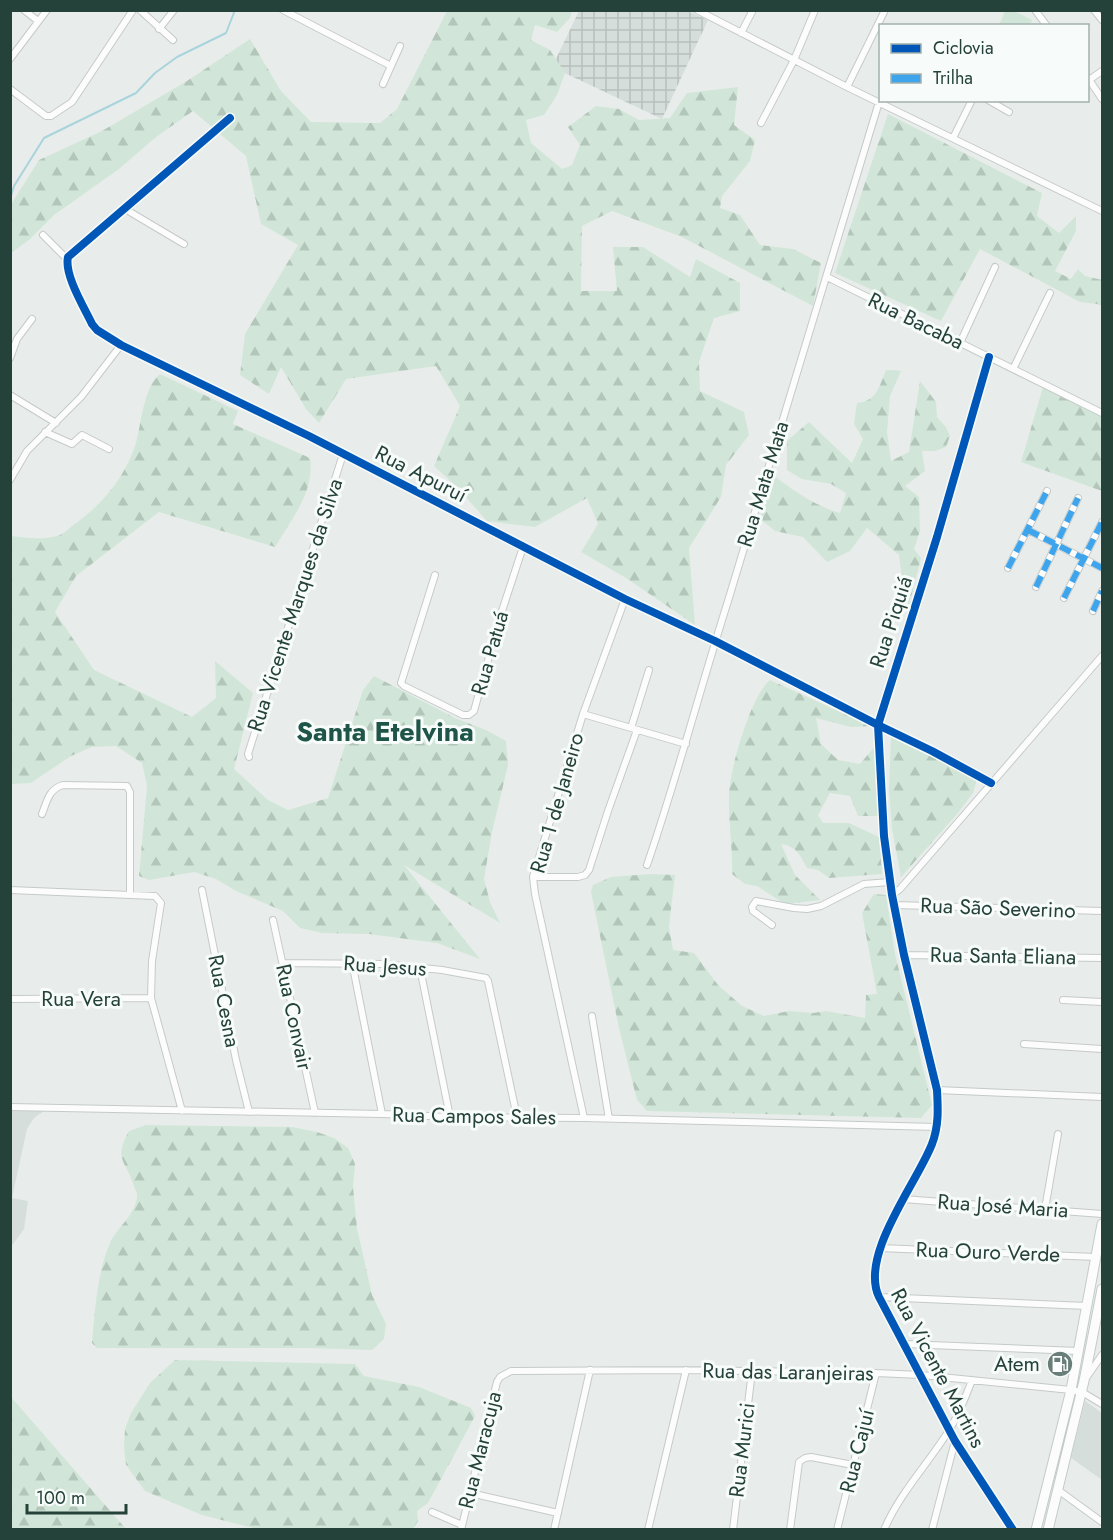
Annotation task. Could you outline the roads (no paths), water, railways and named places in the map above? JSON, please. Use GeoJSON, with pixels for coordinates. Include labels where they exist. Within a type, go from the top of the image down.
{"type":"FeatureCollection","features":[{"type":"Feature","properties":{"kind":"main road"},"geometry":{"type":"LineString","coordinates":[[1036,1530],[1071,1390],[1102,1224]]}},
{"type":"Feature","properties":{"kind":"main road"},"geometry":{"type":"LineString","coordinates":[[1048,1530],[1082,1392],[1102,1289]]}},
{"type":"Feature","properties":{"kind":"street"},"geometry":{"type":"LineString","coordinates":[[24,10],[38,21]]}},
{"type":"Feature","properties":{"kind":"street"},"geometry":{"type":"LineString","coordinates":[[10,58],[47,10]]}},
{"type":"Feature","properties":{"kind":"street"},"geometry":{"type":"LineString","coordinates":[[10,89],[48,117],[72,102],[133,10]]}},
{"type":"Feature","properties":{"kind":"street"},"geometry":{"type":"LineString","coordinates":[[140,10],[173,40]]}},
{"type":"Feature","properties":{"kind":"street"},"geometry":{"type":"LineString","coordinates":[[159,29],[174,10]]}},
{"type":"Feature","properties":{"kind":"street"},"geometry":{"type":"LineString","coordinates":[[283,10],[391,66]]}},
{"type":"Feature","properties":{"kind":"street"},"geometry":{"type":"LineString","coordinates":[[741,33],[753,10]]}},
{"type":"Feature","properties":{"kind":"street"},"geometry":{"type":"LineString","coordinates":[[761,123],[794,60],[815,10]]}},
{"type":"Feature","properties":{"kind":"street"},"geometry":{"type":"LineString","coordinates":[[848,87],[885,10]]}},
{"type":"Feature","properties":{"kind":"street"},"geometry":{"type":"LineString","coordinates":[[1035,10],[1046,24]]}},
{"type":"Feature","properties":{"kind":"street"},"geometry":{"type":"LineString","coordinates":[[1094,10],[1102,20]]}},
{"type":"Feature","properties":{"kind":"street"},"geometry":{"type":"LineString","coordinates":[[697,11],[1102,211]]}},
{"type":"Feature","properties":{"kind":"street"},"geometry":{"type":"LineString","coordinates":[[382,84],[400,46]]}},
{"type":"Feature","properties":{"kind":"street"},"geometry":{"type":"LineString","coordinates":[[1089,80],[1102,99]]}},
{"type":"Feature","properties":{"kind":"street","name":"Rua Mata Mata"},"geometry":{"type":"LineString","coordinates":[[647,865],[828,277],[879,102]]}},
{"type":"Feature","properties":{"kind":"street"},"geometry":{"type":"LineString","coordinates":[[953,138],[971,102]]}},
{"type":"Feature","properties":{"kind":"street"},"geometry":{"type":"LineString","coordinates":[[992,102],[1009,112]]}},
{"type":"Feature","properties":{"kind":"street"},"geometry":{"type":"LineString","coordinates":[[43,235],[67,259],[74,250],[230,118]]}},
{"type":"Feature","properties":{"kind":"street"},"geometry":{"type":"LineString","coordinates":[[125,208],[184,244]]}},
{"type":"Feature","properties":{"kind":"street","name":"Rua Apuruí"},"geometry":{"type":"LineString","coordinates":[[67,259],[70,277],[92,324],[97,330],[121,345],[343,454],[625,599],[715,641],[991,783]]}},
{"type":"Feature","properties":{"kind":"street"},"geometry":{"type":"LineString","coordinates":[[960,343],[995,267]]}},
{"type":"Feature","properties":{"kind":"street","name":"Rua Bacaba"},"geometry":{"type":"LineString","coordinates":[[828,277],[1102,413]]}},
{"type":"Feature","properties":{"kind":"street"},"geometry":{"type":"LineString","coordinates":[[1013,369],[1050,293]]}},
{"type":"Feature","properties":{"kind":"street"},"geometry":{"type":"LineString","coordinates":[[10,358],[17,339],[32,319]]}},
{"type":"Feature","properties":{"kind":"street"},"geometry":{"type":"LineString","coordinates":[[10,480],[20,459],[81,397],[121,345]]}},
{"type":"Feature","properties":{"kind":"street","name":"Rua Piquiá"},"geometry":{"type":"LineString","coordinates":[[894,905],[884,836],[878,725],[937,537],[989,357]]}},
{"type":"Feature","properties":{"kind":"street"},"geometry":{"type":"LineString","coordinates":[[10,395],[56,423]]}},
{"type":"Feature","properties":{"kind":"street"},"geometry":{"type":"LineString","coordinates":[[45,432],[72,444],[82,435],[109,449]]}},
{"type":"Feature","properties":{"kind":"street","name":"Rua Vicente Marques da Silva"},"geometry":{"type":"LineString","coordinates":[[249,757],[251,743],[343,454]]}},
{"type":"Feature","properties":{"kind":"street"},"geometry":{"type":"LineString","coordinates":[[1008,568],[1047,491]]}},
{"type":"Feature","properties":{"kind":"street"},"geometry":{"type":"LineString","coordinates":[[1036,587],[1078,498]]}},
{"type":"Feature","properties":{"kind":"street"},"geometry":{"type":"LineString","coordinates":[[1064,598],[1102,522]]}},
{"type":"Feature","properties":{"kind":"street"},"geometry":{"type":"LineString","coordinates":[[1028,530],[1102,568]]}},
{"type":"Feature","properties":{"kind":"street","name":"Rua Patuá"},"geometry":{"type":"LineString","coordinates":[[435,575],[401,683],[458,713],[469,715],[474,711],[523,547]]}},
{"type":"Feature","properties":{"kind":"street"},"geometry":{"type":"LineString","coordinates":[[1093,611],[1102,591]]}},
{"type":"Feature","properties":{"kind":"street","name":"Rua 1 de Janeiro"},"geometry":{"type":"LineString","coordinates":[[584,1118],[533,877],[583,714],[625,599]]}},
{"type":"Feature","properties":{"kind":"street"},"geometry":{"type":"LineString","coordinates":[[892,895],[900,889],[1102,656]]}},
{"type":"Feature","properties":{"kind":"street"},"geometry":{"type":"LineString","coordinates":[[533,877],[578,878],[589,870],[634,729],[649,670]]}},
{"type":"Feature","properties":{"kind":"street"},"geometry":{"type":"LineString","coordinates":[[583,714],[686,744]]}},
{"type":"Feature","properties":{"kind":"street"},"geometry":{"type":"LineString","coordinates":[[42,814],[50,793],[63,784],[127,786],[130,792],[130,894]]}},
{"type":"Feature","properties":{"kind":"street"},"geometry":{"type":"LineString","coordinates":[[772,925],[753,911],[752,907],[756,901],[807,909],[821,906],[864,884],[890,882]]}},
{"type":"Feature","properties":{"kind":"street"},"geometry":{"type":"LineString","coordinates":[[10,890],[155,896],[161,903],[152,961],[151,998],[182,1111]]}},
{"type":"Feature","properties":{"kind":"street","name":"Rua Cesna"},"geometry":{"type":"LineString","coordinates":[[202,890],[236,1060],[249,1112]]}},
{"type":"Feature","properties":{"kind":"street","name":"Rua São Severino"},"geometry":{"type":"LineString","coordinates":[[894,905],[1102,911]]}},
{"type":"Feature","properties":{"kind":"street","name":"Rua Vicente Martins"},"geometry":{"type":"LineString","coordinates":[[894,905],[937,1090],[939,1111],[933,1143],[880,1248],[875,1278],[876,1289],[955,1441],[1013,1530]]}},
{"type":"Feature","properties":{"kind":"street","name":"Rua Convair"},"geometry":{"type":"LineString","coordinates":[[273,920],[315,1113]]}},
{"type":"Feature","properties":{"kind":"street","name":"Rua Santa Eliana"},"geometry":{"type":"LineString","coordinates":[[904,955],[1102,958]]}},
{"type":"Feature","properties":{"kind":"street","name":"Rua Jesus"},"geometry":{"type":"LineString","coordinates":[[283,963],[352,963],[420,968],[486,978],[489,981],[517,1117]]}},
{"type":"Feature","properties":{"kind":"street"},"geometry":{"type":"LineString","coordinates":[[352,963],[382,1114]]}},
{"type":"Feature","properties":{"kind":"street"},"geometry":{"type":"LineString","coordinates":[[420,968],[450,1117]]}},
{"type":"Feature","properties":{"kind":"street","name":"Rua Vera"},"geometry":{"type":"LineString","coordinates":[[10,999],[151,998]]}},
{"type":"Feature","properties":{"kind":"street"},"geometry":{"type":"LineString","coordinates":[[1063,1000],[1102,1002]]}},
{"type":"Feature","properties":{"kind":"street"},"geometry":{"type":"LineString","coordinates":[[592,1016],[609,1119]]}},
{"type":"Feature","properties":{"kind":"street"},"geometry":{"type":"LineString","coordinates":[[1024,1044],[1102,1049]]}},
{"type":"Feature","properties":{"kind":"street"},"geometry":{"type":"LineString","coordinates":[[937,1090],[1102,1097]]}},
{"type":"Feature","properties":{"kind":"street","name":"Rua Campos Sales"},"geometry":{"type":"LineString","coordinates":[[10,1107],[937,1127]]}},
{"type":"Feature","properties":{"kind":"street"},"geometry":{"type":"LineString","coordinates":[[1045,1209],[1058,1134]]}},
{"type":"Feature","properties":{"kind":"street","name":"Rua José Maria"},"geometry":{"type":"LineString","coordinates":[[903,1199],[1102,1214]]}},
{"type":"Feature","properties":{"kind":"street","name":"Rua Ouro Verde"},"geometry":{"type":"LineString","coordinates":[[880,1248],[1096,1257]]}},
{"type":"Feature","properties":{"kind":"street"},"geometry":{"type":"LineString","coordinates":[[879,1297],[1087,1305]]}},
{"type":"Feature","properties":{"kind":"street"},"geometry":{"type":"LineString","coordinates":[[905,1344],[1078,1351]]}},
{"type":"Feature","properties":{"kind":"street"},"geometry":{"type":"LineString","coordinates":[[1084,1381],[1102,1355]]}},
{"type":"Feature","properties":{"kind":"street"},"geometry":{"type":"LineString","coordinates":[[554,1530],[590,1370]]}},
{"type":"Feature","properties":{"kind":"street","name":"Rua das Laranjeiras"},"geometry":{"type":"LineString","coordinates":[[504,1374],[511,1371],[590,1370],[876,1373],[921,1375],[1082,1392]]}},
{"type":"Feature","properties":{"kind":"street"},"geometry":{"type":"LineString","coordinates":[[648,1530],[686,1370]]}},
{"type":"Feature","properties":{"kind":"street","name":"Rua Murici"},"geometry":{"type":"LineString","coordinates":[[733,1530],[752,1371]]}},
{"type":"Feature","properties":{"kind":"street","name":"Rua Cajuí"},"geometry":{"type":"LineString","coordinates":[[837,1530],[876,1373]]}},
{"type":"Feature","properties":{"kind":"street","name":"Rua Maracuja"},"geometry":{"type":"LineString","coordinates":[[461,1527],[497,1382],[504,1374]]}},
{"type":"Feature","properties":{"kind":"street"},"geometry":{"type":"LineString","coordinates":[[884,1530],[920,1469],[949,1429],[972,1380]]}},
{"type":"Feature","properties":{"kind":"street"},"geometry":{"type":"LineString","coordinates":[[1082,1392],[1102,1404]]}},
{"type":"Feature","properties":{"kind":"street"},"geometry":{"type":"LineString","coordinates":[[932,1530],[955,1441]]}},
{"type":"Feature","properties":{"kind":"street"},"geometry":{"type":"LineString","coordinates":[[790,1530],[799,1462],[811,1457],[853,1465]]}},
{"type":"Feature","properties":{"kind":"street"},"geometry":{"type":"LineString","coordinates":[[1058,1490],[1102,1522]]}},
{"type":"Feature","properties":{"kind":"street"},"geometry":{"type":"LineString","coordinates":[[470,1493],[558,1513]]}},
{"type":"Feature","properties":{"kind":"street"},"geometry":{"type":"LineString","coordinates":[[432,1512],[461,1527]]}},
{"type":"Feature","properties":{"kind":"waterway"},"geometry":{"type":"LineString","coordinates":[[10,199],[14,186],[44,138],[136,93],[155,73],[177,57],[226,33],[235,10]]}},
{"type":"Feature","properties":{"kind":"place","name":"Atem"},"geometry":{"type":"Point","coordinates":[1060,1364]}},
{"type":"Feature","properties":{"kind":"district","name":"Santa Etelvina"},"geometry":{"type":"Point","coordinates":[385,732]}}]}
